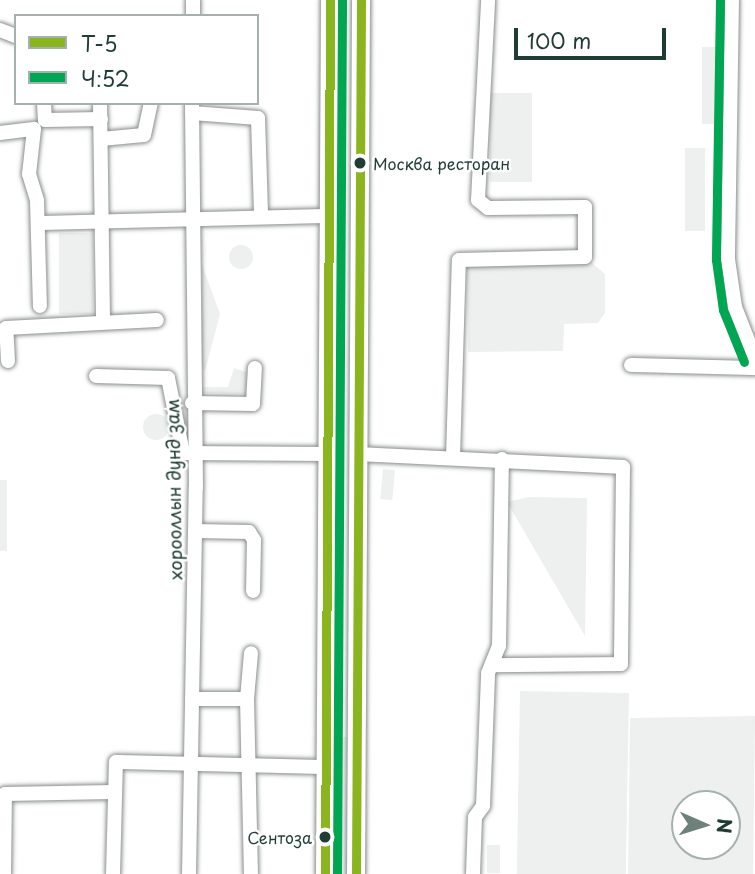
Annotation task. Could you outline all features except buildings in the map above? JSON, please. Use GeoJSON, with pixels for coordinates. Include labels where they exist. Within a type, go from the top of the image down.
{"type":"FeatureCollection","features":[{"type":"Feature","properties":{"kind":"main road"},"geometry":{"type":"LineString","coordinates":[[326,874],[330,0]]}},
{"type":"Feature","properties":{"kind":"main road"},"geometry":{"type":"LineString","coordinates":[[356,874],[361,0]]}},
{"type":"Feature","properties":{"kind":"main road"},"geometry":{"type":"LineString","coordinates":[[327,674],[358,674]]}},
{"type":"Feature","properties":{"kind":"street"},"geometry":{"type":"LineString","coordinates":[[453,458],[449,432],[459,260],[585,257],[585,207],[488,208],[478,200],[488,0]]}},
{"type":"Feature","properties":{"kind":"street"},"geometry":{"type":"LineString","coordinates":[[732,0],[728,258],[735,306],[755,358]]}},
{"type":"Feature","properties":{"kind":"street"},"geometry":{"type":"LineString","coordinates":[[44,105],[45,120],[101,120]]}},
{"type":"Feature","properties":{"kind":"street"},"geometry":{"type":"LineString","coordinates":[[100,105],[103,321]]}},
{"type":"Feature","properties":{"kind":"street"},"geometry":{"type":"LineString","coordinates":[[101,139],[144,135],[150,105]]}},
{"type":"Feature","properties":{"kind":"street"},"geometry":{"type":"LineString","coordinates":[[192,108],[258,118],[261,216]]}},
{"type":"Feature","properties":{"kind":"street","name":"хорооллын дунд зам"},"geometry":{"type":"LineString","coordinates":[[189,874],[195,531],[192,108]]}},
{"type":"Feature","properties":{"kind":"street"},"geometry":{"type":"LineString","coordinates":[[0,133],[34,129],[29,174],[38,223],[40,306]]}},
{"type":"Feature","properties":{"kind":"street"},"geometry":{"type":"LineString","coordinates":[[38,223],[192,216],[328,216]]}},
{"type":"Feature","properties":{"kind":"street"},"geometry":{"type":"LineString","coordinates":[[8,361],[6,328],[158,320]]}},
{"type":"Feature","properties":{"kind":"street"},"geometry":{"type":"LineString","coordinates":[[631,365],[755,368]]}},
{"type":"Feature","properties":{"kind":"street"},"geometry":{"type":"LineString","coordinates":[[192,403],[253,404],[255,368]]}},
{"type":"Feature","properties":{"kind":"street"},"geometry":{"type":"LineString","coordinates":[[96,376],[168,377],[181,450],[193,454],[328,454]]}},
{"type":"Feature","properties":{"kind":"street"},"geometry":{"type":"LineString","coordinates":[[359,454],[623,467],[621,664],[495,665]]}},
{"type":"Feature","properties":{"kind":"street"},"geometry":{"type":"LineString","coordinates":[[473,874],[475,817],[483,806],[488,673],[495,665],[502,459]]}},
{"type":"Feature","properties":{"kind":"street"},"geometry":{"type":"LineString","coordinates":[[195,531],[248,532],[254,540],[253,591]]}},
{"type":"Feature","properties":{"kind":"street"},"geometry":{"type":"LineString","coordinates":[[251,653],[247,699],[251,874]]}},
{"type":"Feature","properties":{"kind":"street"},"geometry":{"type":"LineString","coordinates":[[192,699],[247,699]]}},
{"type":"Feature","properties":{"kind":"street"},"geometry":{"type":"LineString","coordinates":[[113,874],[113,792],[116,762],[191,766],[325,767]]}},
{"type":"Feature","properties":{"kind":"street"},"geometry":{"type":"LineString","coordinates":[[4,874],[5,794],[113,792]]}},
{"type":"Feature","properties":{"kind":"shaded area"},"geometry":{"type":"Polygon","coordinates":[[[702,47],[720,47],[720,124],[702,124],[702,47]]]}},
{"type":"Feature","properties":{"kind":"shaded area"},"geometry":{"type":"Polygon","coordinates":[[[490,93],[532,93],[532,182],[490,182],[490,93]]]}},
{"type":"Feature","properties":{"kind":"shaded area"},"geometry":{"type":"Polygon","coordinates":[[[685,148],[705,148],[705,231],[685,231],[685,148]]]}},
{"type":"Feature","properties":{"kind":"shaded area"},"geometry":{"type":"Polygon","coordinates":[[[59,233],[93,233],[93,314],[59,314],[59,233]]]}},
{"type":"Feature","properties":{"kind":"shaded area"},"geometry":{"type":"Polygon","coordinates":[[[241,245],[252,252],[253,257],[246,268],[241,269],[230,262],[229,257],[236,246],[241,245]]]}},
{"type":"Feature","properties":{"kind":"shaded area"},"geometry":{"type":"Polygon","coordinates":[[[591,262],[605,274],[605,313],[598,323],[564,324],[563,351],[468,352],[467,265],[591,262]]]}},
{"type":"Feature","properties":{"kind":"shaded area"},"geometry":{"type":"Polygon","coordinates":[[[202,265],[220,314],[205,371],[201,363],[202,265]]]}},
{"type":"Feature","properties":{"kind":"shaded area"},"geometry":{"type":"Polygon","coordinates":[[[234,368],[252,374],[252,394],[202,393],[202,387],[228,387],[234,368]]]}},
{"type":"Feature","properties":{"kind":"shaded area"},"geometry":{"type":"Polygon","coordinates":[[[156,414],[165,418],[169,427],[165,436],[156,440],[147,436],[143,427],[147,418],[156,414]]]}},
{"type":"Feature","properties":{"kind":"shaded area"},"geometry":{"type":"Polygon","coordinates":[[[383,469],[395,470],[392,500],[380,499],[383,469]]]}},
{"type":"Feature","properties":{"kind":"shaded area"},"geometry":{"type":"Polygon","coordinates":[[[0,480],[7,480],[7,551],[0,551],[0,480]]]}},
{"type":"Feature","properties":{"kind":"shaded area"},"geometry":{"type":"Polygon","coordinates":[[[528,497],[587,498],[585,636],[507,502],[528,497]]]}},
{"type":"Feature","properties":{"kind":"shaded area"},"geometry":{"type":"Polygon","coordinates":[[[520,691],[629,693],[626,874],[517,874],[520,691]]]}},
{"type":"Feature","properties":{"kind":"shaded area"},"geometry":{"type":"Polygon","coordinates":[[[755,716],[753,874],[628,874],[630,718],[755,716]]]}},
{"type":"Feature","properties":{"kind":"shaded area"},"geometry":{"type":"Polygon","coordinates":[[[335,737],[348,737],[348,874],[335,874],[335,737]]]}},
{"type":"Feature","properties":{"kind":"shaded area"},"geometry":{"type":"Polygon","coordinates":[[[487,845],[500,845],[500,873],[487,873],[487,845]]]}},
{"type":"Feature","properties":{"kind":"transit line","name":"Т-5"},"geometry":{"type":"LineString","coordinates":[[325,874],[330,0]]}},
{"type":"Feature","properties":{"kind":"transit line","name":"Ч:52"},"geometry":{"type":"LineString","coordinates":[[337,874],[342,0]]}},
{"type":"Feature","properties":{"kind":"transit line","name":"Т-5"},"geometry":{"type":"LineString","coordinates":[[356,874],[361,0]]}},
{"type":"Feature","properties":{"kind":"transit line","name":"Ч:52"},"geometry":{"type":"LineString","coordinates":[[720,0],[716,260],[723,310],[744,362]]}},
{"type":"Feature","properties":{"kind":"place","name":"Москва ресторан"},"geometry":{"type":"Point","coordinates":[360,163]}},
{"type":"Feature","properties":{"kind":"place","name":"Сентоза"},"geometry":{"type":"Point","coordinates":[325,837]}}]}
